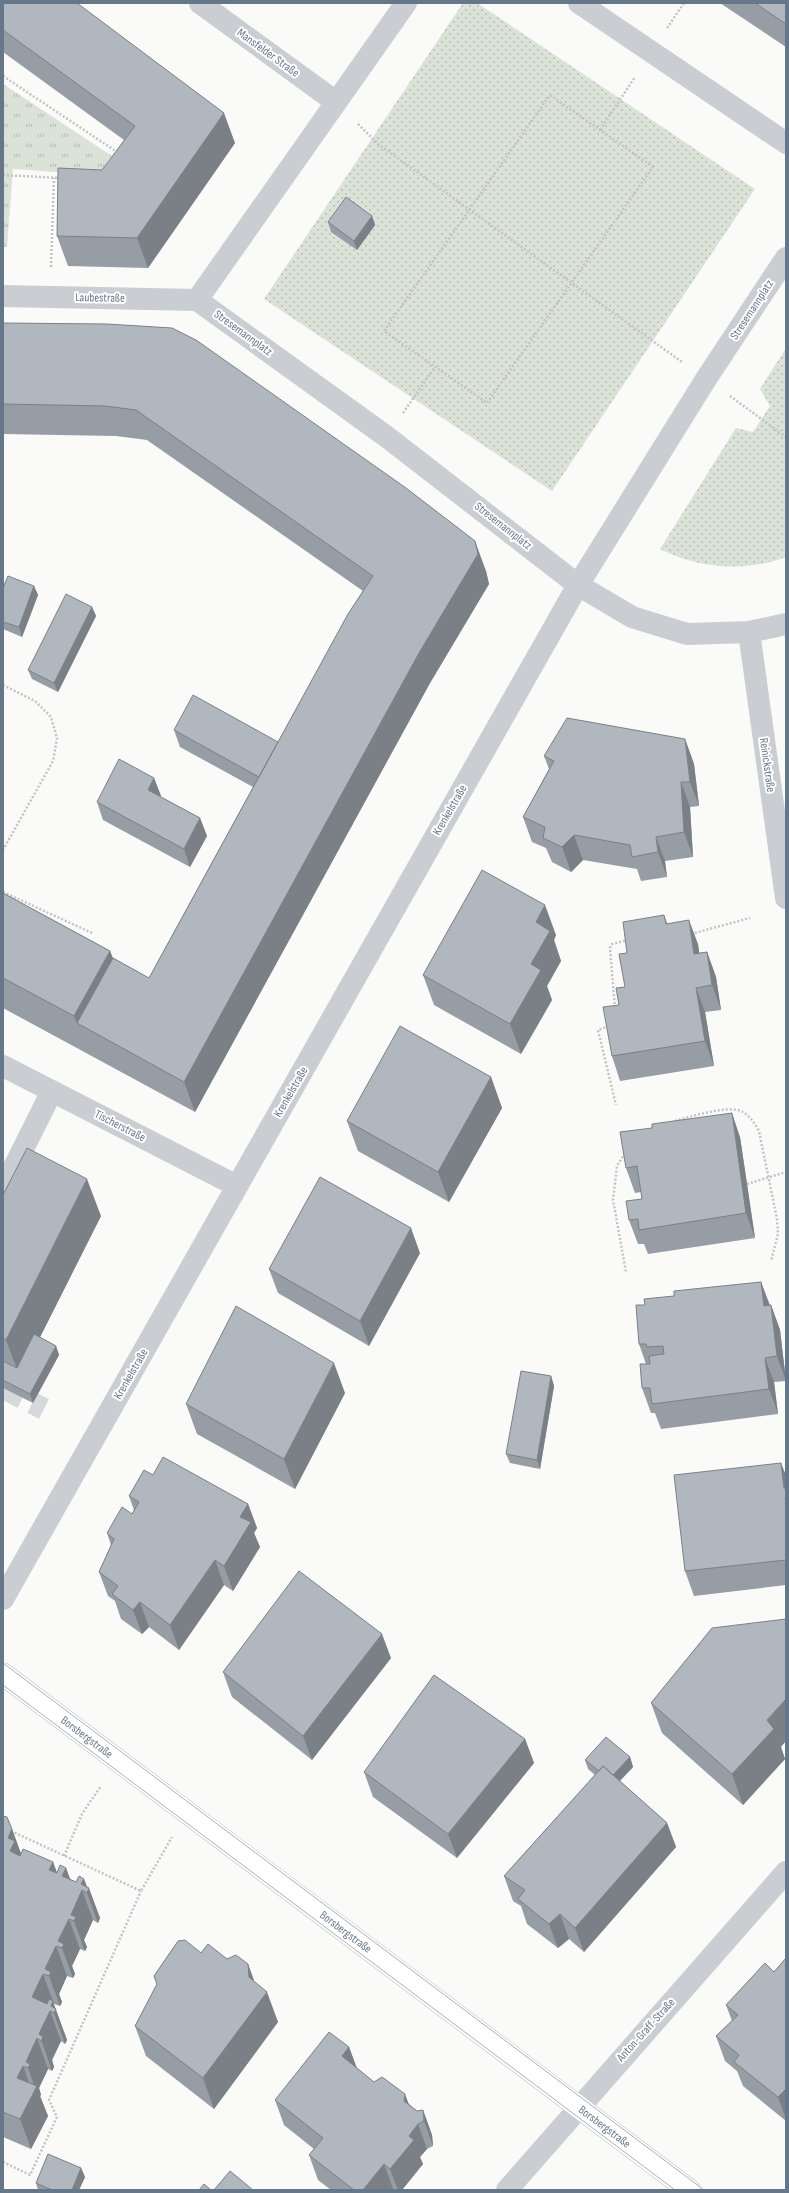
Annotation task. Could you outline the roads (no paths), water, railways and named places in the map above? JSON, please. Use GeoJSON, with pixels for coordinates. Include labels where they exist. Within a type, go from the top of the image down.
{"type":"FeatureCollection","features":[{"type":"Feature","properties":{"kind":"main road","name":"Borsbergstraße"},"geometry":{"type":"LineString","coordinates":[[3,1674],[689,2190]]}},
{"type":"Feature","properties":{"kind":"street","name":"Mansfelder Straße"},"geometry":{"type":"LineString","coordinates":[[200,3],[336,102]]}},
{"type":"Feature","properties":{"kind":"street"},"geometry":{"type":"LineString","coordinates":[[198,300],[406,3]]}},
{"type":"Feature","properties":{"kind":"street"},"geometry":{"type":"LineString","coordinates":[[579,3],[786,143]]}},
{"type":"Feature","properties":{"kind":"street","name":"Stresemannplatz"},"geometry":{"type":"LineString","coordinates":[[578,585],[706,379],[786,258]]}},
{"type":"Feature","properties":{"kind":"street","name":"Laubestraße"},"geometry":{"type":"LineString","coordinates":[[3,296],[198,300]]}},
{"type":"Feature","properties":{"kind":"street","name":"Stresemannplatz"},"geometry":{"type":"LineString","coordinates":[[198,300],[387,437],[578,585],[632,617],[687,634],[749,632],[786,624]]}},
{"type":"Feature","properties":{"kind":"street","name":"Krenkelstraße"},"geometry":{"type":"LineString","coordinates":[[3,1599],[578,585]]}},
{"type":"Feature","properties":{"kind":"street","name":"Reinickstraße"},"geometry":{"type":"LineString","coordinates":[[749,632],[786,898]]}},
{"type":"Feature","properties":{"kind":"street","name":"Tischerstraße"},"geometry":{"type":"LineString","coordinates":[[3,1066],[237,1186]]}},
{"type":"Feature","properties":{"kind":"street"},"geometry":{"type":"LineString","coordinates":[[3,1189],[52,1091]]}},
{"type":"Feature","properties":{"kind":"street","name":"Anton-Graff-Straße"},"geometry":{"type":"LineString","coordinates":[[507,2190],[578,2107],[786,1872]]}},
{"type":"Feature","properties":{"kind":"tunnel"},"geometry":{"type":"LineString","coordinates":[[3,1388],[44,1409]]}},
{"type":"Feature","properties":{"kind":"tram line"},"geometry":{"type":"LineString","coordinates":[[3,1663],[704,2190]]}},
{"type":"Feature","properties":{"kind":"tram line"},"geometry":{"type":"LineString","coordinates":[[3,1685],[675,2190]]}}]}
